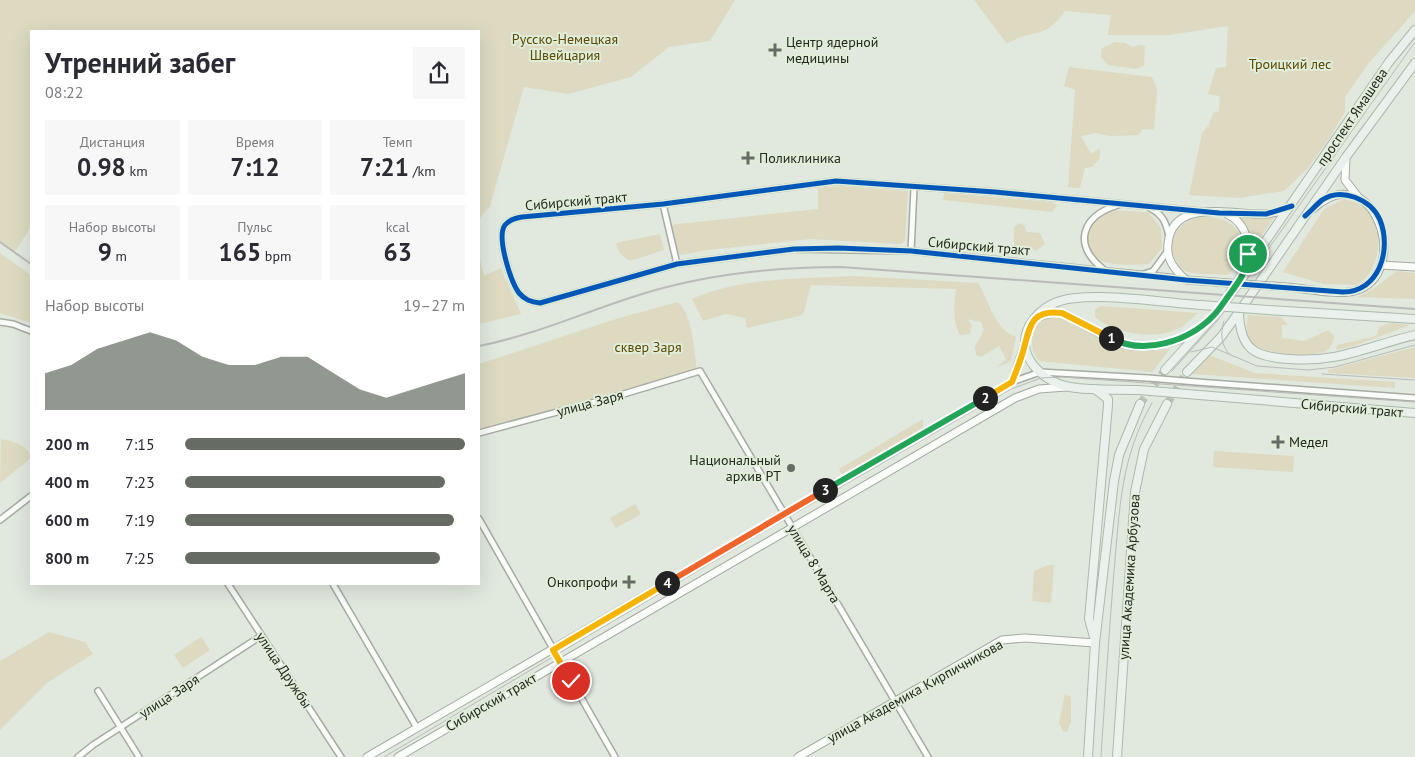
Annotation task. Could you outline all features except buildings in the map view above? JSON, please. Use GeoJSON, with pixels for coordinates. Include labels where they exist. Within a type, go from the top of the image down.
{"type":"FeatureCollection","features":[{"type":"Feature","properties":{"kind":"main road","name":"проспект Ямашева"},"geometry":{"type":"LineString","coordinates":[[1165,370],[1214,316],[1292,206],[1389,62],[1415,30]]}},
{"type":"Feature","properties":{"kind":"main road","name":"проспект Ямашева"},"geometry":{"type":"LineString","coordinates":[[1187,372],[1221,337],[1346,157],[1415,63]]}},
{"type":"Feature","properties":{"kind":"main road","name":"проспект Ямашева"},"geometry":{"type":"LineString","coordinates":[[1346,157],[1345,180],[1359,198],[1372,208],[1380,220],[1383,238],[1381,265]]}},
{"type":"Feature","properties":{"kind":"main road"},"geometry":{"type":"LineString","coordinates":[[1305,216],[1323,199],[1339,195],[1359,198]]}},
{"type":"Feature","properties":{"kind":"main road"},"geometry":{"type":"LineString","coordinates":[[1219,212],[1266,214],[1292,206]]}},
{"type":"Feature","properties":{"kind":"main road"},"geometry":{"type":"LineString","coordinates":[[1199,211],[1180,220],[1169,237],[1167,252],[1172,266],[1186,280],[1351,292],[1371,281],[1381,265],[1415,267]]}},
{"type":"Feature","properties":{"kind":"main road","name":"Сибирский тракт"},"geometry":{"type":"LineString","coordinates":[[1199,211],[1219,212]]}},
{"type":"Feature","properties":{"kind":"main road"},"geometry":{"type":"LineString","coordinates":[[1219,212],[1235,219],[1246,235],[1248,252],[1246,271]]}},
{"type":"Feature","properties":{"kind":"main road"},"geometry":{"type":"LineString","coordinates":[[1012,382],[1024,346],[1027,329],[1035,318],[1050,305],[1073,298],[1093,297],[1415,319]]}},
{"type":"Feature","properties":{"kind":"main road"},"geometry":{"type":"LineString","coordinates":[[1035,318],[1054,312],[1062,313],[1119,342],[1150,346],[1190,335],[1214,316]]}},
{"type":"Feature","properties":{"kind":"main road"},"geometry":{"type":"LineString","coordinates":[[1239,312],[1241,336],[1246,344],[1259,354],[1272,358],[1322,360],[1339,358],[1415,335]]}},
{"type":"Feature","properties":{"kind":"main road"},"geometry":{"type":"LineString","coordinates":[[1024,346],[1031,362],[1040,372],[1069,387]]}},
{"type":"Feature","properties":{"kind":"main road","name":"Сибирский тракт"},"geometry":{"type":"LineString","coordinates":[[367,757],[1012,382]]}},
{"type":"Feature","properties":{"kind":"main road","name":"Сибирский тракт"},"geometry":{"type":"LineString","coordinates":[[398,757],[1015,398],[1039,389],[1069,387],[1139,390],[1415,413]]}},
{"type":"Feature","properties":{"kind":"main road"},"geometry":{"type":"LineString","coordinates":[[1093,388],[1104,395],[1108,405],[1089,619],[1095,643]]}},
{"type":"Feature","properties":{"kind":"main road","name":"улица Академика Арбузова"},"geometry":{"type":"LineString","coordinates":[[1088,757],[1095,643],[1115,472],[1119,455],[1140,404]]}},
{"type":"Feature","properties":{"kind":"main road","name":"улица Академика Арбузова"},"geometry":{"type":"LineString","coordinates":[[1117,757],[1135,492],[1144,449],[1167,404]]}},
{"type":"Feature","properties":{"kind":"main road","name":"улица Академика Кирпичникова"},"geometry":{"type":"LineString","coordinates":[[798,757],[1002,640],[1026,638],[1095,643]]}},
{"type":"Feature","properties":{"kind":"street","name":"Сибирский тракт"},"geometry":{"type":"LineString","coordinates":[[1186,280],[1103,269],[911,251],[794,249],[677,264],[549,302],[529,301],[519,292],[505,260],[502,232],[505,225],[512,219],[522,217],[662,204],[836,181],[914,188],[995,192],[1199,211]]}},
{"type":"Feature","properties":{"kind":"street"},"geometry":{"type":"LineString","coordinates":[[911,251],[914,188]]}},
{"type":"Feature","properties":{"kind":"street"},"geometry":{"type":"LineString","coordinates":[[662,204],[677,264]]}},
{"type":"Feature","properties":{"kind":"street"},"geometry":{"type":"LineString","coordinates":[[1103,269],[1087,252],[1085,232],[1088,223],[1096,214],[1121,205]]}},
{"type":"Feature","properties":{"kind":"street"},"geometry":{"type":"LineString","coordinates":[[1148,207],[1160,214],[1166,222],[1169,237]]}},
{"type":"Feature","properties":{"kind":"street"},"geometry":{"type":"LineString","coordinates":[[1142,275],[1153,271],[1167,252]]}},
{"type":"Feature","properties":{"kind":"street"},"geometry":{"type":"LineString","coordinates":[[0,322],[13,324],[30,332]]}},
{"type":"Feature","properties":{"kind":"street","name":"улица Заря"},"geometry":{"type":"LineString","coordinates":[[480,432],[617,396],[700,371]]}},
{"type":"Feature","properties":{"kind":"street","name":"улица 8 Марта"},"geometry":{"type":"LineString","coordinates":[[700,371],[776,496],[784,514],[928,757]]}},
{"type":"Feature","properties":{"kind":"street","name":"Сибирский тракт"},"geometry":{"type":"LineString","coordinates":[[1012,382],[1040,372],[1415,398]]}},
{"type":"Feature","properties":{"kind":"street"},"geometry":{"type":"LineString","coordinates":[[0,520],[30,497]]}},
{"type":"Feature","properties":{"kind":"street"},"geometry":{"type":"LineString","coordinates":[[480,521],[615,757]]}},
{"type":"Feature","properties":{"kind":"street","name":"улица Дружбы"},"geometry":{"type":"LineString","coordinates":[[229,585],[341,757]]}},
{"type":"Feature","properties":{"kind":"street"},"geometry":{"type":"LineString","coordinates":[[334,585],[418,728]]}},
{"type":"Feature","properties":{"kind":"street","name":"улица Заря"},"geometry":{"type":"LineString","coordinates":[[78,757],[120,727],[261,636]]}},
{"type":"Feature","properties":{"kind":"street"},"geometry":{"type":"LineString","coordinates":[[98,691],[139,757]]}},
{"type":"Feature","properties":{"kind":"green space","name":"Русско-Немецкая Швейцария"},"geometry":{"type":"Polygon","coordinates":[[[0,0],[735,0],[710,41],[669,47],[631,77],[568,94],[524,87],[490,206],[480,218],[480,30],[30,30],[30,229],[14,253],[0,242],[0,0]]]}},
{"type":"Feature","properties":{"kind":"green space","name":"Троицкий лес"},"geometry":{"type":"Polygon","coordinates":[[[974,0],[1415,0],[1415,11],[1368,64],[1345,97],[1345,112],[1327,142],[1308,168],[1284,191],[1239,198],[1189,195],[1202,133],[1209,125],[1213,113],[1219,111],[1220,96],[1208,94],[1216,68],[1226,67],[1228,26],[1169,35],[1108,35],[1111,15],[1065,11],[1057,21],[1044,31],[1024,36],[1007,44],[974,0]]]}},
{"type":"Feature","properties":{"kind":"green space"},"geometry":{"type":"Polygon","coordinates":[[[1115,42],[1125,43],[1132,47],[1145,46],[1144,66],[1135,69],[1108,65],[1101,57],[1102,48],[1115,42]]]}},
{"type":"Feature","properties":{"kind":"green space"},"geometry":{"type":"Polygon","coordinates":[[[1069,67],[1152,77],[1157,89],[1154,130],[1143,129],[1138,135],[1110,136],[1095,133],[1081,136],[1091,154],[1100,148],[1100,158],[1092,167],[1085,168],[1080,188],[1068,187],[1075,90],[1064,86],[1069,67]]]}},
{"type":"Feature","properties":{"kind":"green space"},"geometry":{"type":"Polygon","coordinates":[[[841,186],[908,191],[905,241],[901,244],[811,239],[707,250],[681,255],[676,251],[669,225],[818,209],[818,188],[841,186]]]}},
{"type":"Feature","properties":{"kind":"green space"},"geometry":{"type":"Polygon","coordinates":[[[944,193],[1051,202],[1057,205],[1052,212],[943,200],[944,193]]]}},
{"type":"Feature","properties":{"kind":"green space"},"geometry":{"type":"Polygon","coordinates":[[[1344,199],[1366,209],[1377,226],[1378,248],[1376,260],[1369,275],[1357,285],[1323,284],[1283,272],[1324,209],[1344,199]]]}},
{"type":"Feature","properties":{"kind":"green space"},"geometry":{"type":"Polygon","coordinates":[[[1109,210],[1148,212],[1161,228],[1162,248],[1149,264],[1113,264],[1102,261],[1092,253],[1088,241],[1091,222],[1109,210]]]}},
{"type":"Feature","properties":{"kind":"green space"},"geometry":{"type":"Polygon","coordinates":[[[1234,215],[1275,217],[1250,251],[1234,215]]]}},
{"type":"Feature","properties":{"kind":"green space"},"geometry":{"type":"Polygon","coordinates":[[[1200,216],[1226,221],[1234,226],[1239,233],[1242,240],[1242,255],[1234,269],[1227,275],[1199,274],[1185,271],[1175,259],[1172,251],[1173,237],[1186,222],[1200,216]]]}},
{"type":"Feature","properties":{"kind":"green space"},"geometry":{"type":"Polygon","coordinates":[[[1018,223],[1024,225],[1027,232],[1040,233],[1045,244],[1036,251],[1026,245],[1021,249],[1014,247],[1014,228],[1018,223]]]}},
{"type":"Feature","properties":{"kind":"green space"},"geometry":{"type":"Polygon","coordinates":[[[660,234],[664,250],[630,261],[620,254],[616,243],[660,234]]]}},
{"type":"Feature","properties":{"kind":"green space"},"geometry":{"type":"Polygon","coordinates":[[[0,253],[30,274],[30,323],[0,313],[0,253]]]}},
{"type":"Feature","properties":{"kind":"green space"},"geometry":{"type":"Polygon","coordinates":[[[480,259],[484,276],[501,268],[521,314],[480,324],[480,259]]]}},
{"type":"Feature","properties":{"kind":"green space"},"geometry":{"type":"Polygon","coordinates":[[[1397,271],[1415,273],[1415,299],[1357,297],[1372,290],[1397,271]]]}},
{"type":"Feature","properties":{"kind":"green space"},"geometry":{"type":"Polygon","coordinates":[[[853,276],[978,283],[997,321],[1002,328],[1016,337],[1011,361],[996,368],[1006,359],[999,346],[981,357],[976,355],[975,347],[984,330],[981,322],[967,319],[972,325],[970,334],[960,335],[955,318],[956,289],[811,285],[803,315],[747,328],[745,318],[725,314],[703,321],[692,299],[731,287],[771,280],[853,276]]]}},
{"type":"Feature","properties":{"kind":"green space","name":"сквер Заря"},"geometry":{"type":"Polygon","coordinates":[[[678,302],[683,308],[690,324],[697,370],[480,429],[480,364],[619,318],[678,302]]]}},
{"type":"Feature","properties":{"kind":"green space"},"geometry":{"type":"Polygon","coordinates":[[[1101,306],[1198,313],[1173,331],[1143,334],[1122,331],[1103,323],[1095,317],[1095,310],[1101,306]]]}},
{"type":"Feature","properties":{"kind":"green space"},"geometry":{"type":"Polygon","coordinates":[[[1248,315],[1281,317],[1288,325],[1282,325],[1282,338],[1304,341],[1328,330],[1334,336],[1333,342],[1327,350],[1321,353],[1300,355],[1265,350],[1256,346],[1249,339],[1247,329],[1248,315]]]}},
{"type":"Feature","properties":{"kind":"green space"},"geometry":{"type":"Polygon","coordinates":[[[1060,316],[1127,350],[1170,349],[1152,372],[1039,361],[1032,345],[1035,327],[1044,319],[1060,316]]]}},
{"type":"Feature","properties":{"kind":"green space"},"geometry":{"type":"Polygon","coordinates":[[[1393,323],[1410,325],[1354,346],[1336,350],[1337,345],[1376,336],[1380,326],[1393,323]]]}},
{"type":"Feature","properties":{"kind":"green space"},"geometry":{"type":"Polygon","coordinates":[[[1415,347],[1415,378],[1328,373],[1328,370],[1415,347]]]}},
{"type":"Feature","properties":{"kind":"green space"},"geometry":{"type":"Polygon","coordinates":[[[1209,355],[1255,373],[1395,382],[1395,388],[1192,374],[1209,355]]]}},
{"type":"Feature","properties":{"kind":"green space"},"geometry":{"type":"Polygon","coordinates":[[[923,419],[923,428],[842,475],[839,469],[923,419]]]}},
{"type":"Feature","properties":{"kind":"green space"},"geometry":{"type":"Polygon","coordinates":[[[1,439],[15,442],[24,447],[30,454],[30,459],[0,483],[1,439]]]}},
{"type":"Feature","properties":{"kind":"green space"},"geometry":{"type":"Polygon","coordinates":[[[1214,451],[1294,456],[1293,472],[1213,467],[1214,451]]]}},
{"type":"Feature","properties":{"kind":"green space"},"geometry":{"type":"Polygon","coordinates":[[[635,504],[641,514],[616,528],[610,518],[635,504]]]}},
{"type":"Feature","properties":{"kind":"green space"},"geometry":{"type":"Polygon","coordinates":[[[1048,565],[1054,565],[1051,603],[1032,601],[1034,571],[1048,565]]]}},
{"type":"Feature","properties":{"kind":"green space"},"geometry":{"type":"Polygon","coordinates":[[[49,632],[85,642],[93,654],[48,682],[0,730],[0,661],[49,632]]]}},
{"type":"Feature","properties":{"kind":"green space"},"geometry":{"type":"Polygon","coordinates":[[[201,637],[210,650],[183,668],[174,655],[201,637]]]}},
{"type":"Feature","properties":{"kind":"green space"},"geometry":{"type":"Polygon","coordinates":[[[1065,694],[1071,697],[1071,722],[1067,732],[1063,731],[1059,723],[1065,694]]]}},
{"type":"Feature","properties":{"kind":"tunnel"},"geometry":{"type":"LineString","coordinates":[[1140,404],[1165,370]]}},
{"type":"Feature","properties":{"kind":"tunnel"},"geometry":{"type":"LineString","coordinates":[[1167,404],[1187,372]]}},
{"type":"Feature","properties":{"kind":"tram line"},"geometry":{"type":"LineString","coordinates":[[1172,371],[1218,320],[1415,42]]}},
{"type":"Feature","properties":{"kind":"tram line"},"geometry":{"type":"LineString","coordinates":[[1224,321],[1222,340],[1230,355]]}},
{"type":"Feature","properties":{"kind":"tram line"},"geometry":{"type":"LineString","coordinates":[[1191,352],[1212,347],[1257,366],[1308,370],[1335,367],[1415,345]]}},
{"type":"Feature","properties":{"kind":"tram line"},"geometry":{"type":"LineString","coordinates":[[1322,374],[1415,380]]}},
{"type":"Feature","properties":{"kind":"tram line"},"geometry":{"type":"LineString","coordinates":[[384,757],[787,518],[1011,389],[1041,378],[1062,377],[1415,402]]}},
{"type":"Feature","properties":{"kind":"tram line"},"geometry":{"type":"LineString","coordinates":[[1101,757],[1112,594],[1123,484],[1133,444],[1152,403]]}},
{"type":"Feature","properties":{"kind":"railway"},"geometry":{"type":"LineString","coordinates":[[0,242],[30,263]]}},
{"type":"Feature","properties":{"kind":"railway"},"geometry":{"type":"LineString","coordinates":[[480,346],[520,336],[666,287],[740,273],[790,268],[841,267],[1415,309]]}},
{"type":"Feature","properties":{"kind":"cycle path"},"geometry":{"type":"LineString","coordinates":[[1292,206],[1266,214],[1219,213],[995,192],[836,181],[663,204],[522,217],[505,225],[502,239],[509,270],[519,293],[528,300],[540,303],[677,264],[794,249],[838,248],[911,251],[1186,280],[1343,292],[1355,290],[1366,285],[1380,267],[1384,244],[1380,220],[1370,206],[1355,197],[1346,195],[1330,196],[1322,200],[1305,216]]}},
{"type":"Feature","properties":{"kind":"place","name":"Центр ядерной медицины"},"geometry":{"type":"Point","coordinates":[775,50]}},
{"type":"Feature","properties":{"kind":"place","name":"Поликлиника"},"geometry":{"type":"Point","coordinates":[748,158]}},
{"type":"Feature","properties":{"kind":"place","name":"Медел"},"geometry":{"type":"Point","coordinates":[1278,442]}},
{"type":"Feature","properties":{"kind":"place","name":"Национальный архив РТ"},"geometry":{"type":"Point","coordinates":[791,468]}},
{"type":"Feature","properties":{"kind":"place","name":"Онкопрофи"},"geometry":{"type":"Point","coordinates":[629,582]}},
{"type":"Feature","properties":{"kind":"route"},"geometry":{"type":"LineString","coordinates":[[571,681],[553,650],[1012,382],[1019,364],[1027,329],[1035,318],[1054,312],[1062,313],[1119,342],[1150,346],[1171,342],[1190,335],[1214,316],[1246,271],[1248,254]]}}]}
